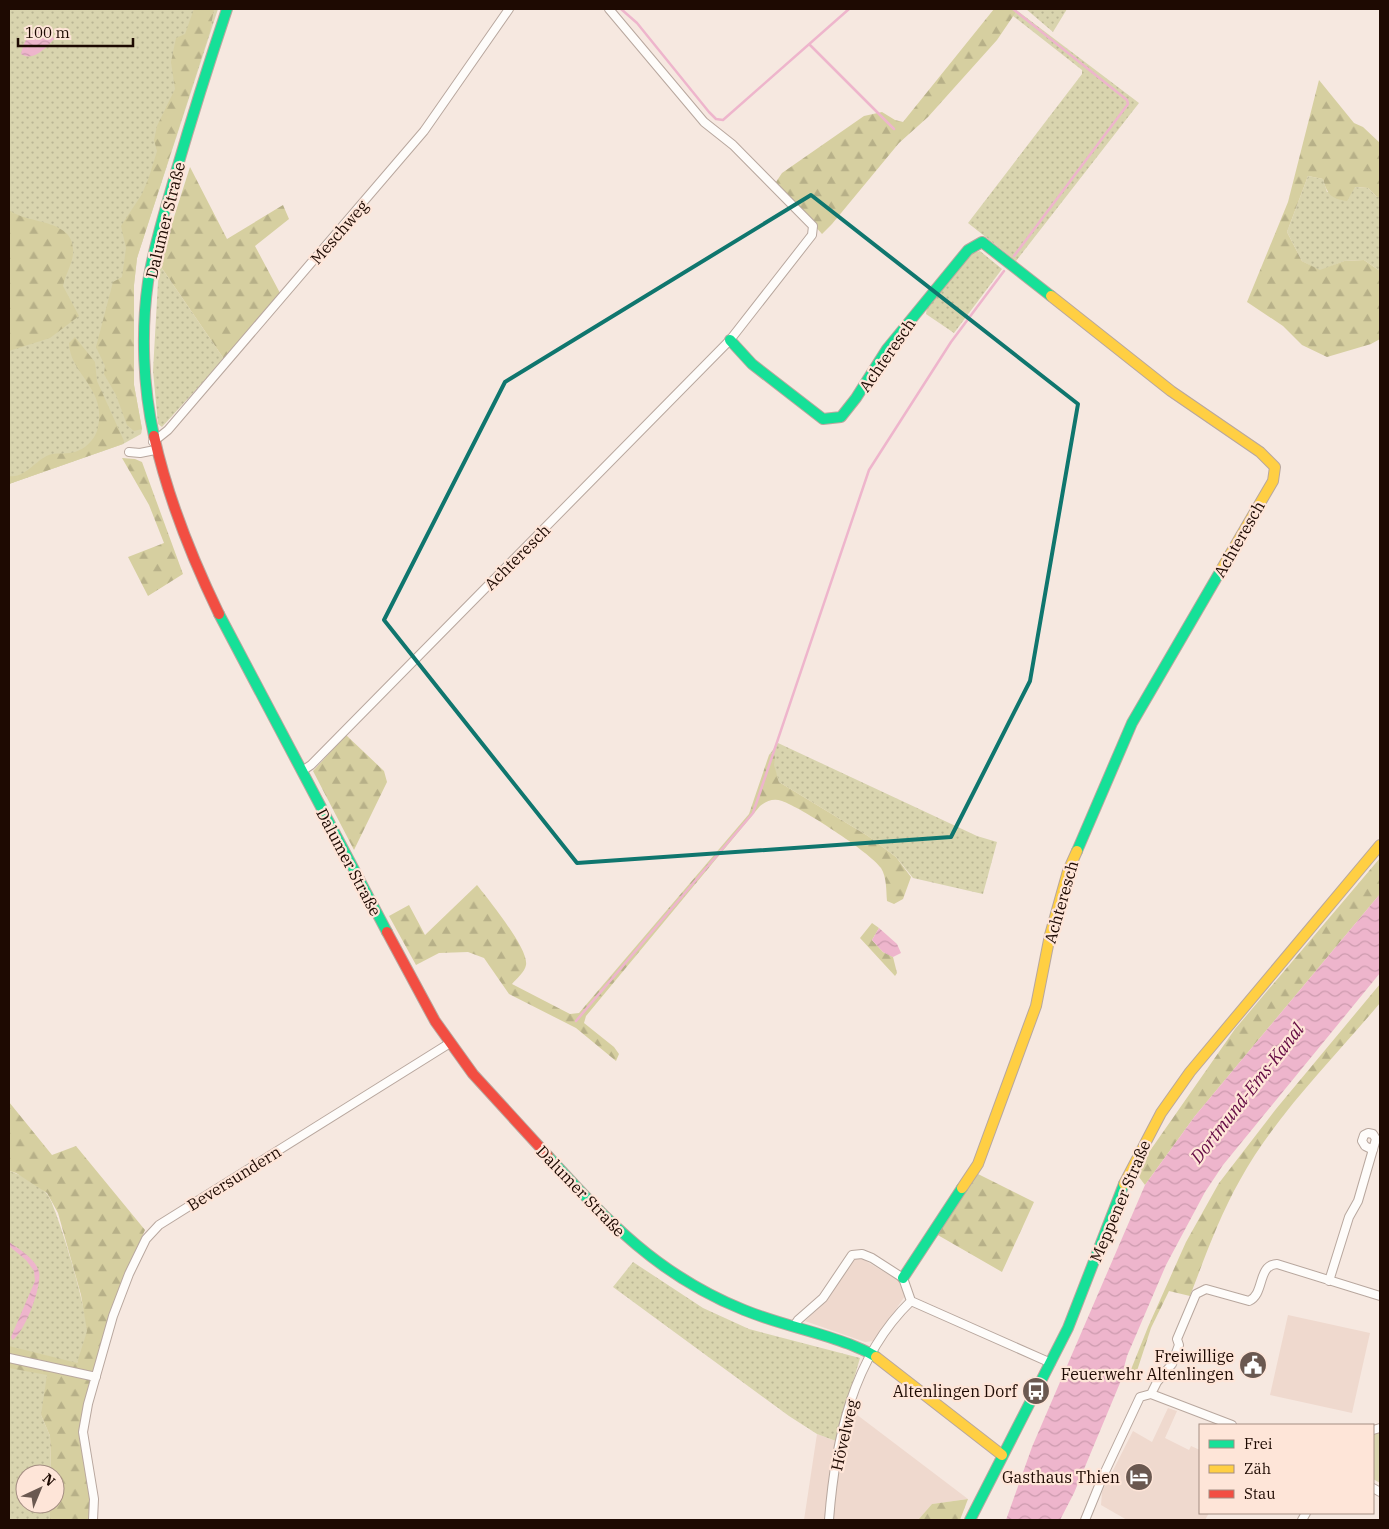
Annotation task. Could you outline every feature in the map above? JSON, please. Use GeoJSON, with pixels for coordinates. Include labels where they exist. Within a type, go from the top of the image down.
{"type":"FeatureCollection","features":[{"type":"Feature","properties":{"kind":"main road","name":"Dalumer Straße"},"geometry":{"type":"LineString","coordinates":[[227,9],[189,126],[152,259],[145,313],[145,380],[154,446],[170,503],[191,555],[414,983],[450,1043],[472,1074],[602,1215],[640,1250],[684,1281],[744,1310],[836,1339],[871,1353],[1002,1455]]}},
{"type":"Feature","properties":{"kind":"main road","name":"Achteresch"},"geometry":{"type":"LineString","coordinates":[[730,340],[752,364],[823,419],[841,416],[856,398],[887,348],[968,250],[982,242],[1171,391],[1260,452],[1275,467],[1269,488],[1132,723],[1068,870],[1050,935],[1036,1006],[978,1164],[903,1278]]}},
{"type":"Feature","properties":{"kind":"main road","name":"Meppener Straße"},"geometry":{"type":"LineString","coordinates":[[970,1520],[1068,1328],[1128,1173],[1160,1113],[1190,1072],[1380,845]]}},
{"type":"Feature","properties":{"kind":"street","name":"Meschweg"},"geometry":{"type":"LineString","coordinates":[[154,446],[424,131],[509,9]]}},
{"type":"Feature","properties":{"kind":"street","name":"Achteresch"},"geometry":{"type":"LineString","coordinates":[[302,771],[318,758],[730,340],[812,235],[813,226],[733,145],[704,122],[609,9]]}},
{"type":"Feature","properties":{"kind":"street"},"geometry":{"type":"LineString","coordinates":[[129,452],[140,453],[154,446]]}},
{"type":"Feature","properties":{"kind":"street","name":"Beversundern"},"geometry":{"type":"LineString","coordinates":[[93,1520],[94,1500],[83,1432],[96,1377],[126,1281],[139,1250],[153,1230],[450,1043]]}},
{"type":"Feature","properties":{"kind":"street"},"geometry":{"type":"LineString","coordinates":[[1329,1281],[1373,1150]]}},
{"type":"Feature","properties":{"kind":"street"},"geometry":{"type":"LineString","coordinates":[[794,1326],[822,1298],[852,1255],[862,1254],[872,1258],[903,1278],[911,1302],[1051,1363]]}},
{"type":"Feature","properties":{"kind":"street"},"geometry":{"type":"LineString","coordinates":[[1152,1394],[1157,1382],[1172,1364],[1179,1345],[1177,1339],[1196,1294],[1201,1290],[1206,1289],[1249,1302],[1257,1295],[1266,1269],[1271,1264],[1277,1264],[1380,1296]]}},
{"type":"Feature","properties":{"kind":"street"},"geometry":{"type":"LineString","coordinates":[[871,1353],[898,1316],[911,1302]]}},
{"type":"Feature","properties":{"kind":"street","name":"Hövelweg"},"geometry":{"type":"LineString","coordinates":[[829,1520],[842,1434],[857,1379],[871,1353]]}},
{"type":"Feature","properties":{"kind":"street"},"geometry":{"type":"LineString","coordinates":[[9,1358],[96,1377]]}},
{"type":"Feature","properties":{"kind":"street"},"geometry":{"type":"LineString","coordinates":[[1085,1520],[1136,1402],[1140,1397],[1152,1394],[1229,1424]]}},
{"type":"Feature","properties":{"kind":"highlighted area"},"geometry":{"type":"Polygon","coordinates":[[[811,195],[1078,404],[1030,681],[951,837],[577,863],[384,620],[505,382],[811,195]]]}},
{"type":"Feature","properties":{"kind":"shaded area"},"geometry":{"type":"Polygon","coordinates":[[[9,9],[218,9],[137,258],[134,285],[134,385],[142,429],[141,434],[123,444],[9,484],[9,9]]]}},
{"type":"Feature","properties":{"kind":"shaded area"},"geometry":{"type":"Polygon","coordinates":[[[1015,9],[1139,103],[1016,261],[968,223],[1082,74],[1082,70],[1013,16],[1015,9]]]}},
{"type":"Feature","properties":{"kind":"shaded area"},"geometry":{"type":"Polygon","coordinates":[[[1026,9],[1067,9],[1053,32],[1026,9]]]}},
{"type":"Feature","properties":{"kind":"shaded area"},"geometry":{"type":"Polygon","coordinates":[[[1308,176],[1323,179],[1327,192],[1354,187],[1368,188],[1377,197],[1380,197],[1380,271],[1364,260],[1344,261],[1320,271],[1302,261],[1287,232],[1308,176]]]}},
{"type":"Feature","properties":{"kind":"shaded area"},"geometry":{"type":"Polygon","coordinates":[[[980,251],[1002,269],[954,333],[926,314],[927,307],[970,254],[980,251]]]}},
{"type":"Feature","properties":{"kind":"shaded area"},"geometry":{"type":"Polygon","coordinates":[[[159,264],[224,359],[162,427],[158,424],[153,371],[159,264]]]}},
{"type":"Feature","properties":{"kind":"shaded area"},"geometry":{"type":"Polygon","coordinates":[[[778,743],[977,836],[997,842],[983,894],[913,878],[896,857],[868,836],[779,782],[769,755],[778,743]]]}},
{"type":"Feature","properties":{"kind":"shaded area"},"geometry":{"type":"Polygon","coordinates":[[[9,1171],[24,1177],[40,1187],[52,1203],[72,1262],[83,1306],[87,1332],[85,1344],[75,1366],[41,1415],[50,1436],[51,1464],[15,1464],[15,1514],[50,1514],[50,1520],[9,1520],[9,1171]]]}},
{"type":"Feature","properties":{"kind":"shaded area"},"geometry":{"type":"Polygon","coordinates":[[[859,1257],[898,1280],[905,1296],[874,1341],[865,1342],[805,1321],[823,1304],[852,1260],[859,1257]]]}},
{"type":"Feature","properties":{"kind":"shaded area"},"geometry":{"type":"Polygon","coordinates":[[[633,1262],[703,1308],[749,1329],[860,1358],[836,1441],[817,1434],[789,1416],[613,1287],[633,1262]]]}},
{"type":"Feature","properties":{"kind":"shaded area"},"geometry":{"type":"Polygon","coordinates":[[[1288,1315],[1370,1333],[1352,1413],[1270,1395],[1288,1315]]]}},
{"type":"Feature","properties":{"kind":"shaded area"},"geometry":{"type":"Polygon","coordinates":[[[1168,1408],[1177,1411],[1165,1438],[1189,1450],[1191,1446],[1199,1450],[1199,1514],[1208,1514],[1205,1520],[1127,1520],[1101,1505],[1102,1492],[1133,1431],[1152,1442],[1168,1408]]]}},
{"type":"Feature","properties":{"kind":"shaded area"},"geometry":{"type":"Polygon","coordinates":[[[852,1411],[968,1499],[932,1504],[918,1520],[804,1520],[817,1434],[836,1441],[846,1436],[852,1411]]]}},
{"type":"Feature","properties":{"kind":"shaded area"},"geometry":{"type":"Polygon","coordinates":[[[1380,1433],[1380,1483],[1374,1480],[1374,1434],[1380,1433]]]}},
{"type":"Feature","properties":{"kind":"green space"},"geometry":{"type":"Polygon","coordinates":[[[194,9],[214,9],[210,31],[137,258],[134,285],[134,385],[142,429],[134,431],[127,425],[116,395],[104,374],[105,366],[96,347],[113,282],[122,277],[126,248],[121,226],[142,194],[149,177],[157,151],[154,140],[157,126],[175,89],[171,62],[176,38],[185,34],[194,9]]]}},
{"type":"Feature","properties":{"kind":"green space"},"geometry":{"type":"Polygon","coordinates":[[[994,9],[1015,9],[1016,12],[997,40],[928,117],[899,143],[822,234],[776,182],[782,173],[864,116],[882,112],[895,120],[903,122],[994,9]]]}},
{"type":"Feature","properties":{"kind":"green space"},"geometry":{"type":"Polygon","coordinates":[[[1319,80],[1354,123],[1363,127],[1380,143],[1380,197],[1377,197],[1368,188],[1355,187],[1347,201],[1337,199],[1330,195],[1323,179],[1308,176],[1287,232],[1302,261],[1320,270],[1344,261],[1364,260],[1380,271],[1380,339],[1371,344],[1327,357],[1302,345],[1283,326],[1247,302],[1288,202],[1319,80]]]}},
{"type":"Feature","properties":{"kind":"green space"},"geometry":{"type":"Polygon","coordinates":[[[190,167],[227,239],[283,205],[289,219],[255,246],[280,293],[224,359],[159,264],[190,167]]]}},
{"type":"Feature","properties":{"kind":"green space"},"geometry":{"type":"Polygon","coordinates":[[[9,210],[17,215],[59,228],[67,234],[72,242],[73,253],[63,286],[79,316],[50,338],[9,351],[9,210]]]}},
{"type":"Feature","properties":{"kind":"green space"},"geometry":{"type":"Polygon","coordinates":[[[75,337],[95,362],[97,381],[124,441],[123,444],[9,484],[9,476],[21,474],[46,456],[79,451],[89,444],[96,434],[99,416],[98,404],[94,393],[75,365],[71,354],[69,343],[75,337]]]}},
{"type":"Feature","properties":{"kind":"green space"},"geometry":{"type":"Polygon","coordinates":[[[122,458],[135,459],[142,462],[183,574],[148,596],[128,557],[164,543],[149,505],[122,458]]]}},
{"type":"Feature","properties":{"kind":"green space"},"geometry":{"type":"Polygon","coordinates":[[[346,735],[384,771],[387,782],[354,850],[313,771],[346,735]]]}},
{"type":"Feature","properties":{"kind":"green space"},"geometry":{"type":"Polygon","coordinates":[[[773,753],[779,782],[868,836],[896,857],[911,877],[903,899],[894,904],[887,901],[885,880],[881,868],[850,841],[791,805],[782,801],[770,800],[760,806],[586,1016],[584,1023],[614,1047],[619,1054],[616,1061],[576,1028],[509,994],[484,958],[468,952],[439,953],[416,965],[389,916],[409,905],[425,935],[477,885],[515,936],[525,958],[525,968],[512,984],[570,1014],[579,1013],[749,814],[769,755],[773,753]]]}},
{"type":"Feature","properties":{"kind":"green space"},"geometry":{"type":"Polygon","coordinates":[[[1380,858],[1380,894],[1195,1116],[1145,1185],[1136,1173],[1140,1165],[1235,1029],[1380,858]]]}},
{"type":"Feature","properties":{"kind":"green space"},"geometry":{"type":"Polygon","coordinates":[[[872,923],[879,928],[872,940],[883,952],[893,957],[897,973],[895,976],[860,938],[872,923]]]}},
{"type":"Feature","properties":{"kind":"green space"},"geometry":{"type":"Polygon","coordinates":[[[1380,984],[1380,1003],[1287,1111],[1254,1157],[1225,1208],[1190,1296],[1169,1291],[1151,1328],[1134,1380],[1130,1372],[1148,1327],[1186,1242],[1219,1183],[1276,1109],[1380,984]]]}},
{"type":"Feature","properties":{"kind":"green space"},"geometry":{"type":"Polygon","coordinates":[[[9,1102],[52,1155],[76,1146],[145,1230],[126,1273],[80,1434],[89,1486],[90,1520],[50,1520],[50,1514],[65,1514],[65,1464],[51,1464],[50,1436],[41,1415],[47,1375],[9,1368],[9,1346],[77,1363],[87,1331],[81,1295],[58,1213],[47,1193],[16,1173],[9,1171],[9,1102]]]}},
{"type":"Feature","properties":{"kind":"green space"},"geometry":{"type":"Polygon","coordinates":[[[976,1173],[1034,1202],[1002,1272],[936,1234],[976,1173]]]}},
{"type":"Feature","properties":{"kind":"green space"},"geometry":{"type":"Polygon","coordinates":[[[968,1499],[960,1520],[918,1520],[932,1504],[968,1499]]]}},
{"type":"Feature","properties":{"kind":"water"},"geometry":{"type":"Polygon","coordinates":[[[42,30],[51,34],[54,39],[35,55],[26,56],[21,54],[27,38],[33,33],[42,30]]]}},
{"type":"Feature","properties":{"kind":"water","name":"Dortmund-Ems-Kanal"},"geometry":{"type":"Polygon","coordinates":[[[1380,894],[1380,973],[1223,1165],[1205,1192],[1166,1265],[1127,1356],[1120,1383],[1074,1493],[1060,1520],[1006,1520],[1032,1447],[1145,1185],[1195,1116],[1380,894]]]}},
{"type":"Feature","properties":{"kind":"water"},"geometry":{"type":"Polygon","coordinates":[[[879,928],[897,944],[901,953],[893,957],[883,952],[872,940],[879,928]]]}},
{"type":"Feature","properties":{"kind":"water"},"geometry":{"type":"Polygon","coordinates":[[[9,1242],[31,1259],[39,1272],[38,1288],[32,1308],[23,1328],[13,1340],[11,1337],[35,1281],[34,1271],[26,1260],[9,1246],[9,1242]]]}},
{"type":"Feature","properties":{"kind":"waterway"},"geometry":{"type":"LineString","coordinates":[[621,9],[637,23],[709,112],[716,119],[723,120],[849,9]]}},
{"type":"Feature","properties":{"kind":"waterway"},"geometry":{"type":"LineString","coordinates":[[1013,9],[1127,100],[1128,104],[1014,256]]}},
{"type":"Feature","properties":{"kind":"waterway"},"geometry":{"type":"LineString","coordinates":[[810,45],[894,129]]}},
{"type":"Feature","properties":{"kind":"waterway"},"geometry":{"type":"LineString","coordinates":[[576,1021],[753,813],[869,470],[951,342],[1004,271]]}},
{"type":"Feature","properties":{"kind":"traffic: fast"},"geometry":{"type":"LineString","coordinates":[[154,436],[147,398],[144,359],[144,320],[148,282],[157,240],[176,172],[227,9]]}},
{"type":"Feature","properties":{"kind":"traffic: fast"},"geometry":{"type":"LineString","coordinates":[[730,340],[752,364],[823,419],[841,417],[856,398],[887,349],[968,250],[982,242],[1051,296]]}},
{"type":"Feature","properties":{"kind":"traffic: fast"},"geometry":{"type":"LineString","coordinates":[[1077,851],[1132,723],[1221,570]]}},
{"type":"Feature","properties":{"kind":"traffic: fast"},"geometry":{"type":"LineString","coordinates":[[219,614],[387,932]]}},
{"type":"Feature","properties":{"kind":"traffic: fast"},"geometry":{"type":"LineString","coordinates":[[548,1156],[614,1225],[660,1264],[686,1281],[744,1310],[836,1339],[876,1357]]}},
{"type":"Feature","properties":{"kind":"traffic: fast"},"geometry":{"type":"LineString","coordinates":[[970,1520],[1068,1328],[1124,1184]]}},
{"type":"Feature","properties":{"kind":"traffic: fast"},"geometry":{"type":"LineString","coordinates":[[903,1278],[962,1188]]}},
{"type":"Feature","properties":{"kind":"traffic: slow"},"geometry":{"type":"LineString","coordinates":[[1051,296],[1171,391],[1260,452],[1275,467],[1273,481],[1221,570]]}},
{"type":"Feature","properties":{"kind":"traffic: slow"},"geometry":{"type":"LineString","coordinates":[[1124,1184],[1161,1113],[1190,1072],[1380,845]]}},
{"type":"Feature","properties":{"kind":"traffic: slow"},"geometry":{"type":"LineString","coordinates":[[962,1188],[978,1164],[1036,1006],[1050,935],[1068,871],[1077,851]]}},
{"type":"Feature","properties":{"kind":"traffic: slow"},"geometry":{"type":"LineString","coordinates":[[876,1357],[1002,1455]]}},
{"type":"Feature","properties":{"kind":"traffic: jam"},"geometry":{"type":"LineString","coordinates":[[154,436],[166,482],[181,527],[219,614]]}},
{"type":"Feature","properties":{"kind":"traffic: jam"},"geometry":{"type":"LineString","coordinates":[[387,932],[435,1021],[473,1074],[548,1156]]}},
{"type":"Feature","properties":{"kind":"place","name":"Freiwillige Feuerwehr Altenlingen"},"geometry":{"type":"Point","coordinates":[1253,1365]}},
{"type":"Feature","properties":{"kind":"place","name":"Altenlingen Dorf"},"geometry":{"type":"Point","coordinates":[1036,1391]}},
{"type":"Feature","properties":{"kind":"place","name":"Gasthaus Thien"},"geometry":{"type":"Point","coordinates":[1139,1477]}}]}
